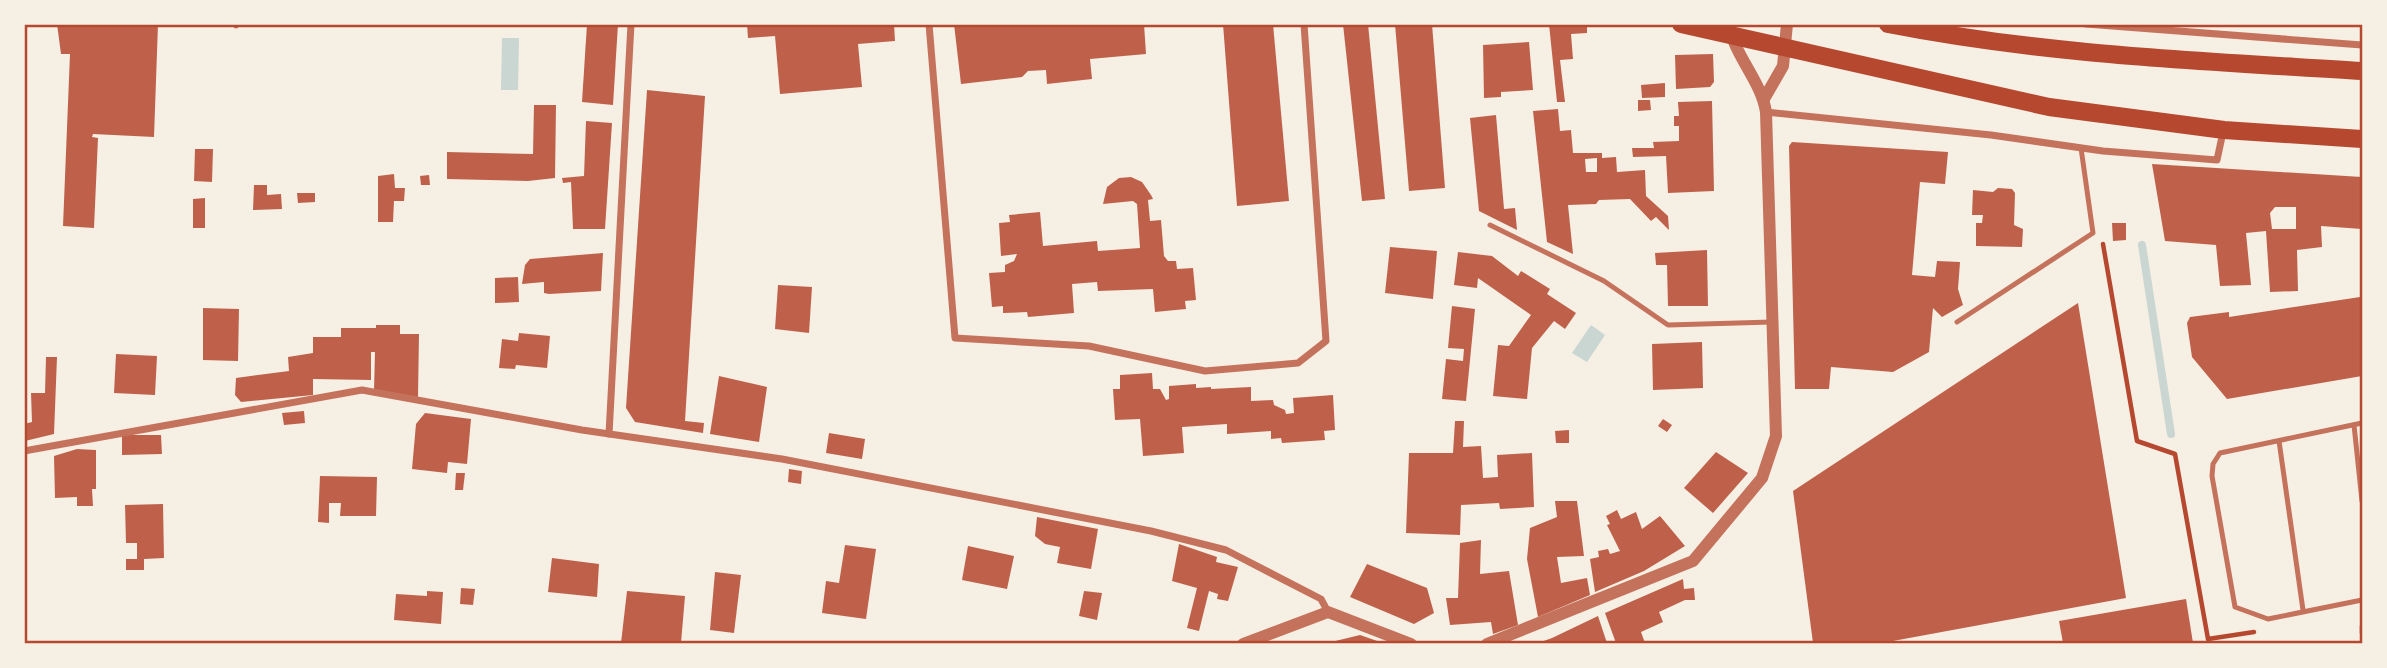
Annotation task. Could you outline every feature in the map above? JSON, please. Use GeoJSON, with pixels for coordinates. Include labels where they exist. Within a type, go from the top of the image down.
{"type":"FeatureCollection","features":[{"type":"Feature","properties":{"kind":"main road"},"geometry":{"type":"LineString","coordinates":[[1681,24],[1730,30],[1785,49],[2049,107],[2224,130],[2362,139]]}},
{"type":"Feature","properties":{"kind":"main road"},"geometry":{"type":"LineString","coordinates":[[1888,24],[1959,38],[2054,51],[2362,71]]}},
{"type":"Feature","properties":{"kind":"street"},"geometry":{"type":"LineString","coordinates":[[609,434],[631,24]]}},
{"type":"Feature","properties":{"kind":"street"},"geometry":{"type":"LineString","coordinates":[[929,24],[955,338],[1089,346],[1205,371],[1298,363],[1326,341],[1304,24]]}},
{"type":"Feature","properties":{"kind":"street"},"geometry":{"type":"LineString","coordinates":[[1765,106],[1783,66],[1787,24]]}},
{"type":"Feature","properties":{"kind":"street"},"geometry":{"type":"LineString","coordinates":[[2087,24],[2362,45]]}},
{"type":"Feature","properties":{"kind":"street"},"geometry":{"type":"LineString","coordinates":[[1488,643],[1693,561],[1762,478],[1776,436],[1765,106],[1730,30]]}},
{"type":"Feature","properties":{"kind":"street"},"geometry":{"type":"LineString","coordinates":[[1765,106],[2081,148],[2217,160],[2224,130]]}},
{"type":"Feature","properties":{"kind":"street"},"geometry":{"type":"LineString","coordinates":[[24,452],[362,390],[609,434],[782,459],[1151,531],[1226,550],[1321,599],[1328,612]]}},
{"type":"Feature","properties":{"kind":"street"},"geometry":{"type":"LineString","coordinates":[[1243,643],[1328,612],[1411,643]]}},
{"type":"Feature","properties":{"kind":"lane"},"geometry":{"type":"LineString","coordinates":[[1957,322],[2092,233],[2081,148]]}},
{"type":"Feature","properties":{"kind":"lane"},"geometry":{"type":"LineString","coordinates":[[1490,225],[1604,281],[1668,325],[1772,322]]}},
{"type":"Feature","properties":{"kind":"lane"},"geometry":{"type":"LineString","coordinates":[[2362,424],[2220,453],[2213,464],[2212,476],[2235,607],[2268,619],[2362,600]]}},
{"type":"Feature","properties":{"kind":"lane"},"geometry":{"type":"LineString","coordinates":[[2354,425],[2362,500]]}},
{"type":"Feature","properties":{"kind":"lane"},"geometry":{"type":"LineString","coordinates":[[2279,441],[2282,482],[2303,610]]}},
{"type":"Feature","properties":{"kind":"path"},"geometry":{"type":"LineString","coordinates":[[2092,233],[2102,238],[2137,441],[2175,454],[2208,639],[2259,631]]}},
{"type":"Feature","properties":{"kind":"path"},"geometry":{"type":"LineString","coordinates":[[2362,626],[2362,633]]}},
{"type":"Feature","properties":{"kind":"shaded area"},"geometry":{"type":"Polygon","coordinates":[[[502,38],[519,38],[518,90],[501,90],[502,38]]]}},
{"type":"Feature","properties":{"kind":"shaded area"},"geometry":{"type":"Polygon","coordinates":[[[1591,325],[1605,335],[1587,362],[1572,353],[1591,325]]]}},
{"type":"Feature","properties":{"kind":"building"},"geometry":{"type":"Polygon","coordinates":[[[57,24],[158,24],[154,137],[93,134],[92,137],[98,138],[94,228],[63,226],[70,54],[61,54],[57,24]]]}},
{"type":"Feature","properties":{"kind":"building"},"geometry":{"type":"Polygon","coordinates":[[[587,24],[618,24],[613,105],[582,102],[587,24]]]}},
{"type":"Feature","properties":{"kind":"building"},"geometry":{"type":"Polygon","coordinates":[[[747,24],[894,24],[895,41],[858,44],[862,87],[780,94],[775,36],[748,38],[747,24]]]}},
{"type":"Feature","properties":{"kind":"building"},"geometry":{"type":"Polygon","coordinates":[[[954,24],[1144,24],[1146,54],[1090,59],[1092,79],[1047,84],[1046,70],[1028,71],[1022,77],[961,84],[954,24]]]}},
{"type":"Feature","properties":{"kind":"building"},"geometry":{"type":"Polygon","coordinates":[[[1223,24],[1273,24],[1289,201],[1237,206],[1223,24]]]}},
{"type":"Feature","properties":{"kind":"building"},"geometry":{"type":"Polygon","coordinates":[[[1343,24],[1368,24],[1385,199],[1362,201],[1343,24]]]}},
{"type":"Feature","properties":{"kind":"building"},"geometry":{"type":"Polygon","coordinates":[[[1395,24],[1432,24],[1445,188],[1409,191],[1395,24]]]}},
{"type":"Feature","properties":{"kind":"building"},"geometry":{"type":"Polygon","coordinates":[[[1549,24],[1587,24],[1587,33],[1571,34],[1573,59],[1560,60],[1565,102],[1557,102],[1549,24]]]}},
{"type":"Feature","properties":{"kind":"building"},"geometry":{"type":"Polygon","coordinates":[[[1529,42],[1533,90],[1501,92],[1501,97],[1484,98],[1483,45],[1529,42]]]}},
{"type":"Feature","properties":{"kind":"building"},"geometry":{"type":"Polygon","coordinates":[[[1713,54],[1714,82],[1710,87],[1676,89],[1675,55],[1713,54]]]}},
{"type":"Feature","properties":{"kind":"building"},"geometry":{"type":"Polygon","coordinates":[[[1665,83],[1665,97],[1642,98],[1641,85],[1665,83]]]}},
{"type":"Feature","properties":{"kind":"building"},"geometry":{"type":"Polygon","coordinates":[[[647,90],[705,96],[685,421],[704,423],[703,433],[635,422],[626,408],[647,90]]]}},
{"type":"Feature","properties":{"kind":"building"},"geometry":{"type":"Polygon","coordinates":[[[1638,100],[1650,100],[1651,110],[1638,111],[1638,100]]]}},
{"type":"Feature","properties":{"kind":"building"},"geometry":{"type":"Polygon","coordinates":[[[1712,101],[1714,191],[1668,193],[1666,156],[1633,157],[1632,148],[1654,148],[1653,142],[1679,141],[1679,126],[1674,126],[1674,116],[1679,116],[1678,102],[1712,101]]]}},
{"type":"Feature","properties":{"kind":"building"},"geometry":{"type":"Polygon","coordinates":[[[534,105],[556,105],[555,178],[528,181],[447,179],[447,152],[533,154],[534,105]]]}},
{"type":"Feature","properties":{"kind":"building"},"geometry":{"type":"Polygon","coordinates":[[[1558,109],[1560,131],[1571,130],[1573,153],[1602,153],[1602,158],[1616,157],[1617,172],[1645,170],[1646,196],[1668,216],[1669,230],[1656,217],[1651,221],[1630,199],[1599,200],[1596,204],[1568,205],[1573,254],[1547,242],[1533,111],[1558,109]],[[1597,158],[1585,159],[1586,172],[1597,172],[1597,158]]]}},
{"type":"Feature","properties":{"kind":"building"},"geometry":{"type":"Polygon","coordinates":[[[1496,115],[1504,209],[1515,208],[1517,230],[1479,211],[1470,118],[1496,115]]]}},
{"type":"Feature","properties":{"kind":"building"},"geometry":{"type":"Polygon","coordinates":[[[586,121],[612,123],[605,229],[573,229],[571,182],[563,183],[562,178],[584,176],[586,121]]]}},
{"type":"Feature","properties":{"kind":"building"},"geometry":{"type":"Polygon","coordinates":[[[1792,142],[1948,152],[1945,184],[1920,182],[1912,275],[1935,277],[1937,261],[1960,262],[1958,289],[1963,305],[1942,317],[1933,308],[1929,352],[1893,372],[1831,367],[1829,389],[1795,389],[1789,146],[1792,142]]]}},
{"type":"Feature","properties":{"kind":"building"},"geometry":{"type":"Polygon","coordinates":[[[195,149],[213,149],[212,182],[194,181],[195,149]]]}},
{"type":"Feature","properties":{"kind":"building"},"geometry":{"type":"Polygon","coordinates":[[[2152,164],[2362,177],[2362,229],[2321,226],[2322,247],[2297,250],[2298,291],[2270,292],[2266,231],[2246,233],[2251,285],[2220,286],[2216,245],[2165,241],[2152,164]],[[2275,207],[2270,213],[2272,229],[2296,229],[2296,207],[2275,207]]]}},
{"type":"Feature","properties":{"kind":"building"},"geometry":{"type":"Polygon","coordinates":[[[394,174],[395,188],[405,188],[404,201],[394,201],[393,222],[378,222],[378,176],[394,174]]]}},
{"type":"Feature","properties":{"kind":"building"},"geometry":{"type":"Polygon","coordinates":[[[429,175],[430,185],[421,185],[420,176],[429,175]]]}},
{"type":"Feature","properties":{"kind":"building"},"geometry":{"type":"Polygon","coordinates":[[[1131,177],[1142,182],[1153,199],[1148,200],[1150,221],[1161,220],[1164,256],[1168,261],[1176,261],[1177,269],[1193,268],[1196,300],[1185,301],[1186,309],[1155,312],[1153,289],[1098,291],[1097,282],[1072,284],[1074,313],[1028,317],[1027,312],[1003,313],[1003,306],[992,307],[989,273],[1005,272],[1005,265],[1014,261],[1017,254],[1001,256],[999,223],[1010,222],[1009,215],[1040,212],[1043,246],[1097,241],[1098,251],[1140,248],[1137,204],[1133,201],[1103,204],[1107,187],[1119,178],[1131,177]]]}},
{"type":"Feature","properties":{"kind":"building"},"geometry":{"type":"Polygon","coordinates":[[[254,185],[267,185],[267,195],[281,194],[282,209],[253,210],[254,185]]]}},
{"type":"Feature","properties":{"kind":"building"},"geometry":{"type":"Polygon","coordinates":[[[1998,188],[2012,189],[2015,193],[2014,225],[2023,229],[2022,247],[1976,246],[1976,223],[1982,223],[1983,215],[1972,215],[1973,190],[1993,192],[1998,188]]]}},
{"type":"Feature","properties":{"kind":"building"},"geometry":{"type":"Polygon","coordinates":[[[297,193],[315,193],[315,202],[298,203],[297,193]]]}},
{"type":"Feature","properties":{"kind":"building"},"geometry":{"type":"Polygon","coordinates":[[[205,198],[205,228],[193,228],[193,199],[205,198]]]}},
{"type":"Feature","properties":{"kind":"building"},"geometry":{"type":"Polygon","coordinates":[[[2112,223],[2126,223],[2126,240],[2113,241],[2112,223]]]}},
{"type":"Feature","properties":{"kind":"building"},"geometry":{"type":"Polygon","coordinates":[[[1390,247],[1437,251],[1433,299],[1385,293],[1390,247]]]}},
{"type":"Feature","properties":{"kind":"building"},"geometry":{"type":"Polygon","coordinates":[[[1707,250],[1708,306],[1668,306],[1667,265],[1656,265],[1655,253],[1707,250]]]}},
{"type":"Feature","properties":{"kind":"building"},"geometry":{"type":"Polygon","coordinates":[[[1458,252],[1492,256],[1518,276],[1521,271],[1550,289],[1547,294],[1576,313],[1565,329],[1554,321],[1532,348],[1527,399],[1493,396],[1498,345],[1509,346],[1531,315],[1478,278],[1477,288],[1454,285],[1458,252]]]}},
{"type":"Feature","properties":{"kind":"building"},"geometry":{"type":"Polygon","coordinates":[[[603,253],[601,291],[549,294],[544,293],[544,282],[522,284],[525,265],[530,259],[603,253]]]}},
{"type":"Feature","properties":{"kind":"building"},"geometry":{"type":"Polygon","coordinates":[[[518,277],[519,302],[495,303],[495,278],[518,277]]]}},
{"type":"Feature","properties":{"kind":"building"},"geometry":{"type":"Polygon","coordinates":[[[778,285],[812,287],[809,333],[775,329],[778,285]]]}},
{"type":"Feature","properties":{"kind":"building"},"geometry":{"type":"Polygon","coordinates":[[[2360,297],[2362,376],[2227,399],[2192,357],[2187,323],[2190,317],[2229,312],[2229,317],[2360,297]]]}},
{"type":"Feature","properties":{"kind":"building"},"geometry":{"type":"Polygon","coordinates":[[[2078,303],[2126,598],[1882,643],[1813,643],[1793,491],[2078,303]]]}},
{"type":"Feature","properties":{"kind":"building"},"geometry":{"type":"Polygon","coordinates":[[[1452,306],[1475,309],[1466,401],[1442,399],[1446,359],[1463,361],[1464,349],[1448,348],[1452,306]]]}},
{"type":"Feature","properties":{"kind":"building"},"geometry":{"type":"Polygon","coordinates":[[[203,308],[239,309],[238,361],[203,360],[203,308]]]}},
{"type":"Feature","properties":{"kind":"building"},"geometry":{"type":"Polygon","coordinates":[[[376,325],[400,325],[400,334],[419,334],[418,397],[374,390],[375,352],[371,352],[371,380],[313,379],[313,395],[241,402],[235,395],[236,378],[289,371],[288,357],[313,353],[313,337],[341,337],[341,328],[376,328],[376,325]]]}},
{"type":"Feature","properties":{"kind":"building"},"geometry":{"type":"Polygon","coordinates":[[[519,333],[550,336],[547,368],[516,365],[515,369],[499,368],[502,339],[518,341],[519,333]]]}},
{"type":"Feature","properties":{"kind":"building"},"geometry":{"type":"Polygon","coordinates":[[[1702,342],[1703,388],[1653,390],[1652,344],[1702,342]]]}},
{"type":"Feature","properties":{"kind":"building"},"geometry":{"type":"Polygon","coordinates":[[[116,354],[157,356],[155,395],[114,393],[116,354]]]}},
{"type":"Feature","properties":{"kind":"building"},"geometry":{"type":"Polygon","coordinates":[[[46,357],[57,357],[54,434],[25,441],[24,424],[32,422],[31,393],[45,393],[46,357]]]}},
{"type":"Feature","properties":{"kind":"building"},"geometry":{"type":"Polygon","coordinates":[[[1152,373],[1153,389],[1160,389],[1166,400],[1169,399],[1169,386],[1196,384],[1196,388],[1211,389],[1251,387],[1251,401],[1273,400],[1274,405],[1285,410],[1286,414],[1294,413],[1293,398],[1333,395],[1335,430],[1324,431],[1325,440],[1282,443],[1281,438],[1271,439],[1271,431],[1227,434],[1227,424],[1182,427],[1184,453],[1143,456],[1140,419],[1115,420],[1113,389],[1120,389],[1120,375],[1152,373]]]}},
{"type":"Feature","properties":{"kind":"building"},"geometry":{"type":"Polygon","coordinates":[[[719,376],[767,387],[759,442],[710,434],[719,376]]]}},
{"type":"Feature","properties":{"kind":"building"},"geometry":{"type":"Polygon","coordinates":[[[304,411],[305,423],[284,425],[282,413],[304,411]]]}},
{"type":"Feature","properties":{"kind":"building"},"geometry":{"type":"Polygon","coordinates":[[[425,413],[471,419],[467,464],[448,462],[447,473],[412,469],[416,424],[425,413]]]}},
{"type":"Feature","properties":{"kind":"building"},"geometry":{"type":"Polygon","coordinates":[[[1663,419],[1672,425],[1667,432],[1658,426],[1663,419]]]}},
{"type":"Feature","properties":{"kind":"building"},"geometry":{"type":"Polygon","coordinates":[[[1455,421],[1464,421],[1463,447],[1481,446],[1483,478],[1498,477],[1497,455],[1532,453],[1534,507],[1500,509],[1499,503],[1461,505],[1460,535],[1406,533],[1409,453],[1453,453],[1455,421]]]}},
{"type":"Feature","properties":{"kind":"building"},"geometry":{"type":"Polygon","coordinates":[[[1569,430],[1569,443],[1556,443],[1555,431],[1569,430]]]}},
{"type":"Feature","properties":{"kind":"building"},"geometry":{"type":"Polygon","coordinates":[[[829,433],[865,439],[862,459],[826,453],[829,433]]]}},
{"type":"Feature","properties":{"kind":"building"},"geometry":{"type":"Polygon","coordinates":[[[122,435],[161,435],[162,454],[122,455],[122,435]]]}},
{"type":"Feature","properties":{"kind":"building"},"geometry":{"type":"Polygon","coordinates":[[[77,449],[96,450],[93,506],[77,506],[77,497],[55,498],[54,456],[77,449]]]}},
{"type":"Feature","properties":{"kind":"building"},"geometry":{"type":"Polygon","coordinates":[[[1716,452],[1748,473],[1713,513],[1684,488],[1716,452]]]}},
{"type":"Feature","properties":{"kind":"building"},"geometry":{"type":"Polygon","coordinates":[[[789,469],[802,471],[801,484],[788,482],[789,469]]]}},
{"type":"Feature","properties":{"kind":"building"},"geometry":{"type":"Polygon","coordinates":[[[456,473],[465,473],[463,490],[455,490],[456,473]]]}},
{"type":"Feature","properties":{"kind":"building"},"geometry":{"type":"Polygon","coordinates":[[[320,476],[377,477],[376,516],[340,516],[341,503],[329,503],[329,523],[318,522],[320,476]]]}},
{"type":"Feature","properties":{"kind":"building"},"geometry":{"type":"Polygon","coordinates":[[[1555,501],[1577,501],[1584,556],[1557,557],[1561,583],[1587,578],[1590,595],[1538,617],[1527,559],[1530,528],[1557,517],[1555,501]]]}},
{"type":"Feature","properties":{"kind":"building"},"geometry":{"type":"Polygon","coordinates":[[[163,504],[164,558],[144,559],[144,570],[126,570],[126,559],[137,559],[137,543],[126,543],[125,505],[163,504]]]}},
{"type":"Feature","properties":{"kind":"building"},"geometry":{"type":"Polygon","coordinates":[[[1617,510],[1621,519],[1636,512],[1642,529],[1660,516],[1685,546],[1644,571],[1595,592],[1590,559],[1599,557],[1598,551],[1608,549],[1610,554],[1620,551],[1607,525],[1610,524],[1606,516],[1617,510]]]}},
{"type":"Feature","properties":{"kind":"building"},"geometry":{"type":"Polygon","coordinates":[[[1037,517],[1098,529],[1091,569],[1057,563],[1060,547],[1045,544],[1035,536],[1037,517]]]}},
{"type":"Feature","properties":{"kind":"building"},"geometry":{"type":"Polygon","coordinates":[[[1481,540],[1480,574],[1509,571],[1518,625],[1493,634],[1491,622],[1450,625],[1446,598],[1458,598],[1460,543],[1481,540]]]}},
{"type":"Feature","properties":{"kind":"building"},"geometry":{"type":"Polygon","coordinates":[[[1179,544],[1217,557],[1216,562],[1238,567],[1228,601],[1217,599],[1218,594],[1209,591],[1199,631],[1187,628],[1197,588],[1172,581],[1179,544]]]}},
{"type":"Feature","properties":{"kind":"building"},"geometry":{"type":"Polygon","coordinates":[[[845,545],[876,549],[866,619],[822,613],[826,581],[839,583],[845,545]]]}},
{"type":"Feature","properties":{"kind":"building"},"geometry":{"type":"Polygon","coordinates":[[[968,546],[1014,556],[1007,589],[962,580],[968,546]]]}},
{"type":"Feature","properties":{"kind":"building"},"geometry":{"type":"Polygon","coordinates":[[[552,558],[599,564],[597,597],[548,592],[552,558]]]}},
{"type":"Feature","properties":{"kind":"building"},"geometry":{"type":"Polygon","coordinates":[[[1367,564],[1427,588],[1434,613],[1414,624],[1350,597],[1367,564]]]}},
{"type":"Feature","properties":{"kind":"building"},"geometry":{"type":"Polygon","coordinates":[[[715,572],[741,575],[734,633],[710,630],[715,572]]]}},
{"type":"Feature","properties":{"kind":"building"},"geometry":{"type":"Polygon","coordinates":[[[1683,579],[1684,589],[1694,588],[1695,600],[1685,600],[1659,612],[1663,622],[1641,632],[1645,643],[1616,643],[1605,613],[1683,579]]]}},
{"type":"Feature","properties":{"kind":"building"},"geometry":{"type":"Polygon","coordinates":[[[461,588],[475,589],[473,605],[460,604],[461,588]]]}},
{"type":"Feature","properties":{"kind":"building"},"geometry":{"type":"Polygon","coordinates":[[[427,591],[443,592],[441,624],[394,620],[396,594],[427,596],[427,591]]]}},
{"type":"Feature","properties":{"kind":"building"},"geometry":{"type":"Polygon","coordinates":[[[627,591],[685,596],[681,643],[621,643],[627,591]]]}},
{"type":"Feature","properties":{"kind":"building"},"geometry":{"type":"Polygon","coordinates":[[[1084,591],[1102,593],[1097,620],[1079,616],[1084,591]]]}},
{"type":"Feature","properties":{"kind":"building"},"geometry":{"type":"Polygon","coordinates":[[[2186,599],[2193,643],[2063,643],[2059,621],[2186,599]]]}},
{"type":"Feature","properties":{"kind":"building"},"geometry":{"type":"Polygon","coordinates":[[[1598,616],[1607,643],[1538,643],[1552,638],[1598,616]]]}},
{"type":"Feature","properties":{"kind":"building"},"geometry":{"type":"Polygon","coordinates":[[[1360,635],[1383,643],[1327,643],[1360,635]]]}},
{"type":"Feature","properties":{"kind":"waterway"},"geometry":{"type":"LineString","coordinates":[[2142,245],[2171,434]]}}]}
